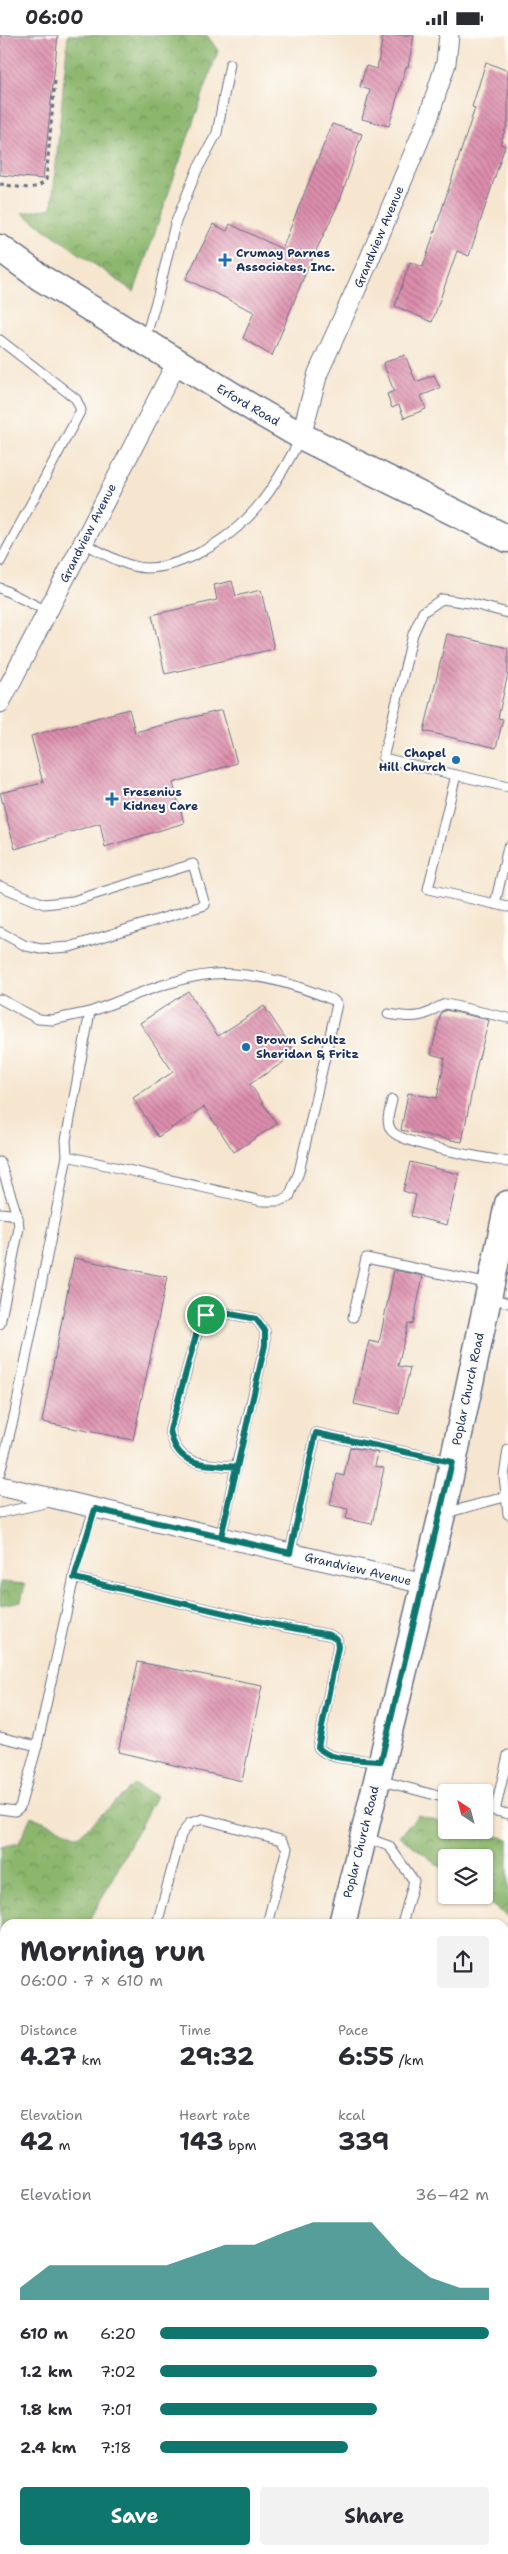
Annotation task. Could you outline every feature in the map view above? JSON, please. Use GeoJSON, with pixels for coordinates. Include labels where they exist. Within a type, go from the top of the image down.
{"type":"FeatureCollection","features":[{"type":"Feature","properties":{"kind":"street","name":"Grandview Avenue"},"geometry":{"type":"LineString","coordinates":[[302,436],[318,373],[371,257],[428,119],[446,63],[449,35]]}},
{"type":"Feature","properties":{"kind":"street","name":"Erford Road"},"geometry":{"type":"LineString","coordinates":[[0,249],[41,278],[177,363],[302,436],[508,539]]}},
{"type":"Feature","properties":{"kind":"street","name":"Grandview Avenue"},"geometry":{"type":"LineString","coordinates":[[0,703],[177,363]]}},
{"type":"Feature","properties":{"kind":"street","name":"Poplar Church Road"},"geometry":{"type":"LineString","coordinates":[[343,1919],[442,1514],[452,1462],[495,1295],[508,1204]]}},
{"type":"Feature","properties":{"kind":"street","name":"Grandview Avenue"},"geometry":{"type":"LineString","coordinates":[[0,1486],[424,1583]]}},
{"type":"Feature","properties":{"kind":"lane"},"geometry":{"type":"LineString","coordinates":[[144,342],[158,295],[175,224],[197,170],[217,133],[230,64]]}},
{"type":"Feature","properties":{"kind":"lane"},"geometry":{"type":"LineString","coordinates":[[0,340],[76,399],[81,410],[0,562]]}},
{"type":"Feature","properties":{"kind":"lane"},"geometry":{"type":"LineString","coordinates":[[83,543],[128,564],[145,568],[165,567],[186,560],[213,546],[244,524],[262,503],[302,436]]}},
{"type":"Feature","properties":{"kind":"lane"},"geometry":{"type":"LineString","coordinates":[[0,588],[47,611]]}},
{"type":"Feature","properties":{"kind":"lane"},"geometry":{"type":"LineString","coordinates":[[508,613],[469,603],[442,599],[423,613],[413,635],[383,758],[508,787]]}},
{"type":"Feature","properties":{"kind":"lane"},"geometry":{"type":"LineString","coordinates":[[456,775],[428,889],[508,907]]}},
{"type":"Feature","properties":{"kind":"lane"},"geometry":{"type":"LineString","coordinates":[[495,905],[508,847]]}},
{"type":"Feature","properties":{"kind":"lane"},"geometry":{"type":"LineString","coordinates":[[0,886],[44,905],[73,901],[194,864],[205,905],[70,947],[41,949],[26,946],[0,932]]}},
{"type":"Feature","properties":{"kind":"lane"},"geometry":{"type":"LineString","coordinates":[[0,999],[38,1019],[52,1020],[90,1012],[171,984],[206,975],[233,974],[297,985],[333,1000],[337,1005],[299,1172],[289,1197],[279,1201],[262,1201],[67,1156]]}},
{"type":"Feature","properties":{"kind":"lane"},"geometry":{"type":"LineString","coordinates":[[388,1014],[407,1017],[427,1013],[438,1006],[446,1004],[508,1018]]}},
{"type":"Feature","properties":{"kind":"lane"},"geometry":{"type":"LineString","coordinates":[[0,1473],[15,1412],[60,1193],[67,1156],[66,1140],[90,1012]]}},
{"type":"Feature","properties":{"kind":"lane"},"geometry":{"type":"LineString","coordinates":[[392,1100],[388,1121],[391,1130],[397,1136],[416,1143],[508,1162]]}},
{"type":"Feature","properties":{"kind":"lane"},"geometry":{"type":"LineString","coordinates":[[0,1162],[18,1218],[19,1228],[3,1291],[0,1324]]}},
{"type":"Feature","properties":{"kind":"lane"},"geometry":{"type":"LineString","coordinates":[[0,1213],[10,1214],[18,1218]]}},
{"type":"Feature","properties":{"kind":"lane"},"geometry":{"type":"LineString","coordinates":[[353,1317],[366,1258],[495,1295]]}},
{"type":"Feature","properties":{"kind":"lane"},"geometry":{"type":"LineString","coordinates":[[221,1537],[265,1345],[265,1331],[256,1319],[220,1312],[210,1313],[200,1321],[170,1430],[172,1443],[178,1453],[186,1460],[236,1467]]}},
{"type":"Feature","properties":{"kind":"lane"},"geometry":{"type":"LineString","coordinates":[[290,1553],[316,1433],[452,1462]]}},
{"type":"Feature","properties":{"kind":"lane"},"geometry":{"type":"LineString","coordinates":[[508,1450],[504,1476],[508,1514]]}},
{"type":"Feature","properties":{"kind":"lane"},"geometry":{"type":"LineString","coordinates":[[442,1514],[453,1513],[507,1496]]}},
{"type":"Feature","properties":{"kind":"lane"},"geometry":{"type":"LineString","coordinates":[[0,1513],[57,1500]]}},
{"type":"Feature","properties":{"kind":"lane"},"geometry":{"type":"LineString","coordinates":[[0,1809],[15,1811],[20,1807],[37,1746],[74,1578],[95,1509]]}},
{"type":"Feature","properties":{"kind":"lane"},"geometry":{"type":"LineString","coordinates":[[74,1578],[276,1625],[330,1635],[337,1639],[338,1647],[318,1747],[322,1752],[331,1756],[378,1770],[438,1795]]}},
{"type":"Feature","properties":{"kind":"lane"},"geometry":{"type":"LineString","coordinates":[[0,1737],[37,1746]]}},
{"type":"Feature","properties":{"kind":"lane"},"geometry":{"type":"LineString","coordinates":[[508,1755],[495,1811],[508,1814]]}},
{"type":"Feature","properties":{"kind":"lane"},"geometry":{"type":"LineString","coordinates":[[157,1919],[181,1835],[190,1823],[203,1819],[281,1840],[287,1848],[268,1919]]}},
{"type":"Feature","properties":{"kind":"lane"},"geometry":{"type":"LineString","coordinates":[[362,1837],[389,1845],[414,1881],[403,1919]]}},
{"type":"Feature","properties":{"kind":"path"},"geometry":{"type":"LineString","coordinates":[[0,184],[31,188],[37,187],[46,180],[55,81]]}},
{"type":"Feature","properties":{"kind":"green space"},"geometry":{"type":"Polygon","coordinates":[[[68,35],[207,35],[218,51],[134,292],[22,213],[52,208],[68,35]]]}},
{"type":"Feature","properties":{"kind":"green space"},"geometry":{"type":"Polygon","coordinates":[[[0,1582],[25,1584],[21,1601],[0,1605],[0,1582]]]}},
{"type":"Feature","properties":{"kind":"green space"},"geometry":{"type":"Polygon","coordinates":[[[134,1785],[156,1796],[91,1919],[0,1919],[0,1847],[19,1843],[31,1816],[78,1836],[134,1785]]]}},
{"type":"Feature","properties":{"kind":"green space"},"geometry":{"type":"Polygon","coordinates":[[[418,1815],[438,1821],[438,1839],[493,1839],[493,1835],[508,1839],[508,1917],[490,1904],[493,1904],[493,1849],[438,1849],[438,1865],[400,1836],[418,1815]]]}},
{"type":"Feature","properties":{"kind":"building"},"geometry":{"type":"Polygon","coordinates":[[[0,35],[58,35],[43,179],[0,175],[0,35]]]}},
{"type":"Feature","properties":{"kind":"building"},"geometry":{"type":"Polygon","coordinates":[[[383,35],[414,35],[408,67],[406,67],[389,126],[362,119],[370,90],[360,87],[366,66],[377,69],[383,35]]]}},
{"type":"Feature","properties":{"kind":"building"},"geometry":{"type":"Polygon","coordinates":[[[486,62],[508,71],[508,122],[500,144],[505,146],[469,256],[457,251],[432,322],[395,306],[410,262],[423,267],[475,108],[472,107],[486,62]]]}},
{"type":"Feature","properties":{"kind":"building"},"geometry":{"type":"Polygon","coordinates":[[[332,124],[362,134],[341,198],[305,274],[272,356],[243,338],[254,312],[186,279],[213,224],[227,231],[230,224],[282,249],[332,124]]]}},
{"type":"Feature","properties":{"kind":"building"},"geometry":{"type":"Polygon","coordinates":[[[405,355],[416,382],[434,375],[440,388],[421,396],[426,409],[404,418],[399,405],[392,408],[387,394],[394,391],[383,363],[405,355]]]}},
{"type":"Feature","properties":{"kind":"building"},"geometry":{"type":"Polygon","coordinates":[[[232,581],[236,596],[261,590],[274,649],[165,674],[152,615],[217,600],[214,585],[232,581]]]}},
{"type":"Feature","properties":{"kind":"building"},"geometry":{"type":"Polygon","coordinates":[[[447,634],[508,648],[508,674],[498,718],[503,719],[496,748],[424,731],[447,634]]]}},
{"type":"Feature","properties":{"kind":"building"},"geometry":{"type":"Polygon","coordinates":[[[129,709],[135,732],[222,710],[237,763],[173,783],[184,823],[105,847],[100,823],[15,849],[0,793],[43,783],[31,736],[129,709]]]}},
{"type":"Feature","properties":{"kind":"building"},"geometry":{"type":"Polygon","coordinates":[[[188,991],[218,1036],[264,1006],[296,1054],[250,1084],[277,1124],[234,1152],[204,1107],[158,1137],[133,1098],[173,1072],[140,1023],[188,991]]]}},
{"type":"Feature","properties":{"kind":"building"},"geometry":{"type":"Polygon","coordinates":[[[446,1010],[489,1020],[477,1065],[462,1142],[401,1130],[408,1093],[437,1098],[445,1058],[431,1054],[441,1013],[446,1010]]]}},
{"type":"Feature","properties":{"kind":"building"},"geometry":{"type":"Polygon","coordinates":[[[410,1162],[459,1174],[447,1225],[411,1216],[416,1195],[403,1191],[410,1162]]]}},
{"type":"Feature","properties":{"kind":"building"},"geometry":{"type":"Polygon","coordinates":[[[74,1258],[167,1277],[133,1440],[42,1422],[74,1258]]]}},
{"type":"Feature","properties":{"kind":"building"},"geometry":{"type":"Polygon","coordinates":[[[394,1270],[423,1276],[413,1324],[408,1323],[398,1366],[410,1368],[399,1414],[354,1404],[369,1341],[379,1343],[394,1270]]]}},
{"type":"Feature","properties":{"kind":"building"},"geometry":{"type":"Polygon","coordinates":[[[350,1447],[378,1453],[375,1466],[384,1468],[372,1524],[346,1519],[348,1509],[330,1505],[337,1474],[344,1476],[350,1447]]]}},
{"type":"Feature","properties":{"kind":"building"},"geometry":{"type":"Polygon","coordinates":[[[138,1662],[262,1686],[242,1781],[118,1752],[138,1662]]]}},
{"type":"Feature","properties":{"kind":"place","name":"Crumay Parnes Associates, Inc."},"geometry":{"type":"Point","coordinates":[225,260]}},
{"type":"Feature","properties":{"kind":"place","name":"Chapel Hill Church"},"geometry":{"type":"Point","coordinates":[456,760]}},
{"type":"Feature","properties":{"kind":"place","name":"Fresenius Kidney Care"},"geometry":{"type":"Point","coordinates":[112,799]}},
{"type":"Feature","properties":{"kind":"place","name":"Brown Schultz Sheridan & Fritz"},"geometry":{"type":"Point","coordinates":[246,1047]}},
{"type":"Feature","properties":{"kind":"route"},"geometry":{"type":"LineString","coordinates":[[206,1315],[200,1321],[170,1430],[172,1443],[178,1453],[186,1460],[236,1467],[221,1537],[290,1553],[316,1433],[452,1462],[442,1514],[381,1761],[331,1756],[322,1752],[318,1747],[338,1647],[337,1639],[330,1635],[276,1625],[74,1578],[79,1554],[95,1509],[221,1537],[265,1345],[265,1331],[256,1319],[220,1312],[206,1315]]}}]}
